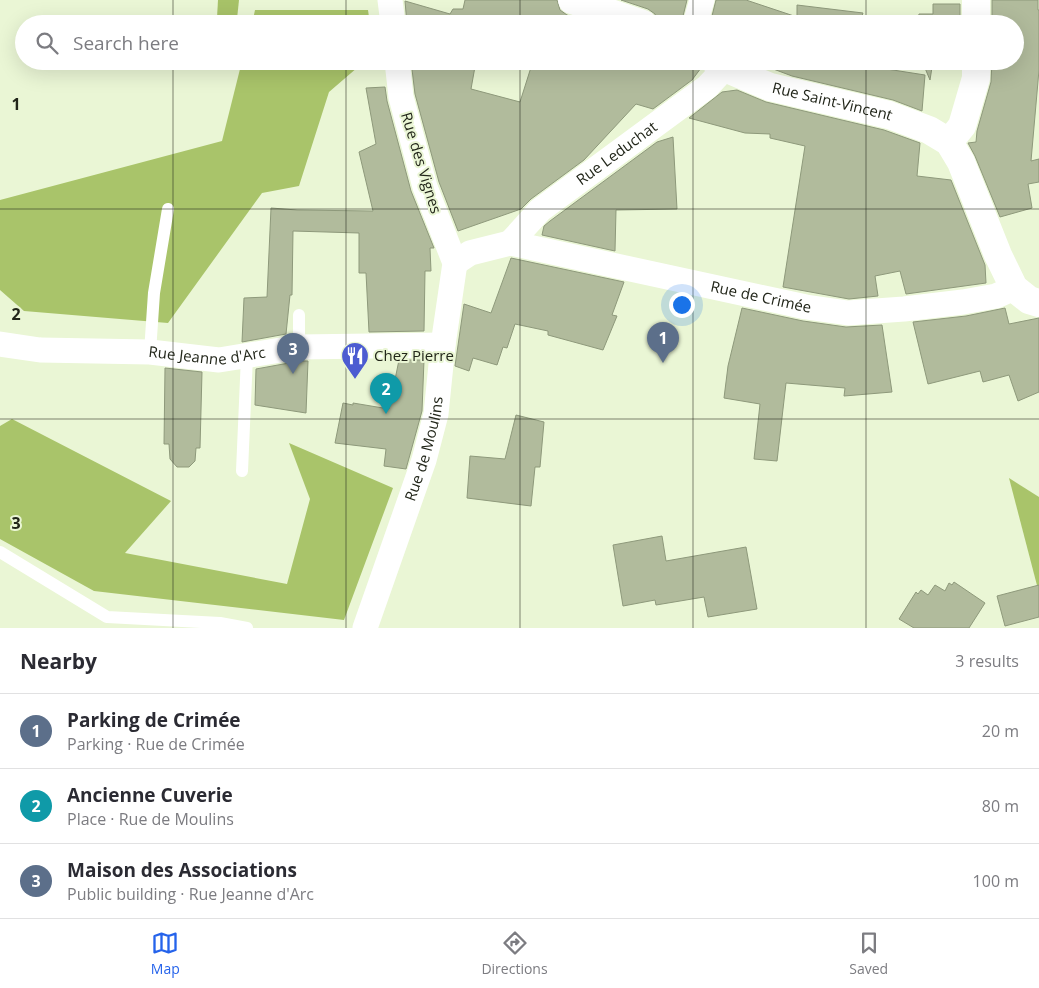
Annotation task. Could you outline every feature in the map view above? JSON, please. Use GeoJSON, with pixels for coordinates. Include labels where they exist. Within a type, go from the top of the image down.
{"type":"FeatureCollection","features":[{"type":"Feature","properties":{"kind":"street"},"geometry":{"type":"LineString","coordinates":[[390,0],[392,15]]}},
{"type":"Feature","properties":{"kind":"street"},"geometry":{"type":"LineString","coordinates":[[572,0],[616,15]]}},
{"type":"Feature","properties":{"kind":"street"},"geometry":{"type":"LineString","coordinates":[[698,15],[702,0]]}},
{"type":"Feature","properties":{"kind":"street"},"geometry":{"type":"LineString","coordinates":[[976,0],[976,15]]}},
{"type":"Feature","properties":{"kind":"street","name":"Rue des Vignes"},"geometry":{"type":"LineString","coordinates":[[398,70],[401,98],[425,187],[455,262]]}},
{"type":"Feature","properties":{"kind":"street","name":"Rue Leduchat"},"geometry":{"type":"LineString","coordinates":[[510,243],[540,210],[707,87],[717,70]]}},
{"type":"Feature","properties":{"kind":"street","name":"Rue Saint-Vincent"},"geometry":{"type":"LineString","coordinates":[[733,70],[770,87],[890,115],[929,130],[949,142]]}},
{"type":"Feature","properties":{"kind":"street"},"geometry":{"type":"LineString","coordinates":[[976,70],[976,78],[962,126],[949,142],[961,162],[998,255],[1014,288],[1030,300],[1039,303]]}},
{"type":"Feature","properties":{"kind":"street","name":"Rue de Crimée"},"geometry":{"type":"LineString","coordinates":[[455,262],[470,253],[510,243],[806,307],[848,313],[963,302],[996,296],[1014,288]]}},
{"type":"Feature","properties":{"kind":"street","name":"Rue de Moulins"},"geometry":{"type":"LineString","coordinates":[[365,628],[424,460],[436,414],[443,345],[455,262]]}},
{"type":"Feature","properties":{"kind":"street","name":"Rue Jeanne d'Arc"},"geometry":{"type":"LineString","coordinates":[[0,344],[40,350],[150,352],[219,360],[299,347],[443,345]]}},
{"type":"Feature","properties":{"kind":"lane"},"geometry":{"type":"LineString","coordinates":[[150,352],[154,293],[168,209]]}},
{"type":"Feature","properties":{"kind":"lane"},"geometry":{"type":"LineString","coordinates":[[299,347],[300,314]]}},
{"type":"Feature","properties":{"kind":"lane"},"geometry":{"type":"LineString","coordinates":[[242,471],[246,356]]}},
{"type":"Feature","properties":{"kind":"lane"},"geometry":{"type":"LineString","coordinates":[[0,552],[107,617],[220,623],[247,628]]}},
{"type":"Feature","properties":{"kind":"shaded area"},"geometry":{"type":"Polygon","coordinates":[[[218,0],[239,0],[237,15],[217,15],[218,0]]]}},
{"type":"Feature","properties":{"kind":"shaded area"},"geometry":{"type":"Polygon","coordinates":[[[255,10],[368,10],[369,15],[254,15],[255,10]]]}},
{"type":"Feature","properties":{"kind":"shaded area"},"geometry":{"type":"Polygon","coordinates":[[[240,70],[355,70],[329,92],[299,186],[262,193],[168,323],[24,311],[0,290],[0,200],[222,141],[240,70]]]}},
{"type":"Feature","properties":{"kind":"shaded area"},"geometry":{"type":"Polygon","coordinates":[[[12,419],[171,501],[125,553],[287,584],[310,499],[289,443],[393,488],[344,620],[94,591],[0,539],[0,426],[12,419]]]}},
{"type":"Feature","properties":{"kind":"shaded area"},"geometry":{"type":"Polygon","coordinates":[[[1009,478],[1039,497],[1039,593],[1009,478]]]}},
{"type":"Feature","properties":{"kind":"building"},"geometry":{"type":"Polygon","coordinates":[[[465,0],[557,0],[560,10],[567,15],[406,15],[405,1],[450,14],[453,9],[463,9],[465,0]]]}},
{"type":"Feature","properties":{"kind":"building"},"geometry":{"type":"Polygon","coordinates":[[[621,0],[687,0],[683,15],[655,15],[648,9],[621,0]]]}},
{"type":"Feature","properties":{"kind":"building"},"geometry":{"type":"Polygon","coordinates":[[[716,0],[746,0],[791,15],[712,15],[716,0]]]}},
{"type":"Feature","properties":{"kind":"building"},"geometry":{"type":"Polygon","coordinates":[[[992,0],[1038,0],[1039,70],[1031,161],[1039,159],[1039,182],[1028,184],[1032,208],[1000,217],[968,143],[976,142],[977,131],[991,82],[992,70],[1024,70],[1024,15],[992,15],[992,0]]]}},
{"type":"Feature","properties":{"kind":"building"},"geometry":{"type":"Polygon","coordinates":[[[933,4],[960,4],[960,15],[919,15],[933,14],[933,4]]]}},
{"type":"Feature","properties":{"kind":"building"},"geometry":{"type":"Polygon","coordinates":[[[797,5],[863,13],[862,15],[797,15],[797,5]]]}},
{"type":"Feature","properties":{"kind":"building"},"geometry":{"type":"Polygon","coordinates":[[[412,70],[474,70],[471,89],[520,102],[530,70],[700,70],[692,80],[653,109],[636,104],[584,160],[531,199],[521,209],[458,231],[439,182],[415,94],[412,70]]]}},
{"type":"Feature","properties":{"kind":"building"},"geometry":{"type":"Polygon","coordinates":[[[776,70],[893,70],[925,75],[922,111],[893,100],[792,76],[776,70]]]}},
{"type":"Feature","properties":{"kind":"building"},"geometry":{"type":"Polygon","coordinates":[[[926,70],[932,70],[930,80],[926,70]]]}},
{"type":"Feature","properties":{"kind":"building"},"geometry":{"type":"Polygon","coordinates":[[[385,87],[411,191],[434,248],[430,248],[431,271],[425,271],[424,331],[369,332],[366,273],[359,273],[359,233],[293,231],[292,295],[290,295],[286,334],[242,342],[244,298],[267,297],[271,208],[373,211],[359,152],[376,144],[366,88],[385,87]]]}},
{"type":"Feature","properties":{"kind":"building"},"geometry":{"type":"Polygon","coordinates":[[[737,90],[766,102],[884,130],[920,143],[917,176],[951,180],[985,265],[986,283],[906,294],[900,271],[875,276],[878,296],[849,299],[783,287],[805,146],[770,138],[770,134],[745,133],[689,118],[722,92],[737,90]]]}},
{"type":"Feature","properties":{"kind":"building"},"geometry":{"type":"Polygon","coordinates":[[[673,137],[677,209],[616,210],[615,251],[542,235],[544,226],[550,221],[657,142],[673,137]]]}},
{"type":"Feature","properties":{"kind":"building"},"geometry":{"type":"Polygon","coordinates":[[[511,258],[624,282],[612,315],[617,316],[603,350],[548,335],[548,331],[515,324],[507,348],[503,347],[497,365],[473,358],[469,371],[455,366],[464,304],[491,313],[511,258]]]}},
{"type":"Feature","properties":{"kind":"building"},"geometry":{"type":"Polygon","coordinates":[[[742,308],[803,321],[846,327],[882,325],[892,392],[844,396],[845,388],[786,383],[777,461],[754,459],[760,404],[724,398],[728,366],[742,308]]]}},
{"type":"Feature","properties":{"kind":"building"},"geometry":{"type":"Polygon","coordinates":[[[1005,308],[1009,324],[1039,318],[1039,392],[1018,401],[1009,375],[983,382],[980,371],[928,384],[913,322],[966,316],[1005,308]]]}},
{"type":"Feature","properties":{"kind":"building"},"geometry":{"type":"Polygon","coordinates":[[[399,360],[424,360],[422,411],[406,469],[384,466],[386,449],[335,443],[343,403],[389,409],[399,360]]]}},
{"type":"Feature","properties":{"kind":"building"},"geometry":{"type":"Polygon","coordinates":[[[308,361],[306,413],[255,405],[256,369],[308,361]]]}},
{"type":"Feature","properties":{"kind":"building"},"geometry":{"type":"Polygon","coordinates":[[[165,368],[202,372],[200,448],[196,448],[195,461],[189,467],[177,467],[170,459],[169,444],[164,444],[165,368]]]}},
{"type":"Feature","properties":{"kind":"building"},"geometry":{"type":"Polygon","coordinates":[[[516,415],[544,422],[540,467],[535,467],[531,506],[467,498],[470,456],[505,459],[516,415]]]}},
{"type":"Feature","properties":{"kind":"building"},"geometry":{"type":"Polygon","coordinates":[[[662,536],[666,561],[746,547],[757,609],[708,617],[704,597],[656,605],[655,600],[623,606],[613,545],[662,536]]]}},
{"type":"Feature","properties":{"kind":"building"},"geometry":{"type":"Polygon","coordinates":[[[954,582],[985,603],[969,628],[914,628],[899,619],[916,592],[918,594],[921,590],[928,595],[935,585],[945,591],[949,583],[952,585],[954,582]]]}},
{"type":"Feature","properties":{"kind":"building"},"geometry":{"type":"Polygon","coordinates":[[[1039,585],[1039,617],[1005,626],[997,596],[1039,585]]]}},
{"type":"Feature","properties":{"kind":"place","name":"Parking de Crimée"},"geometry":{"type":"Point","coordinates":[663,363]}},
{"type":"Feature","properties":{"kind":"place","name":"Maison des Associations"},"geometry":{"type":"Point","coordinates":[293,374]}},
{"type":"Feature","properties":{"kind":"place","name":"Chez Pierre"},"geometry":{"type":"Point","coordinates":[355,380]}},
{"type":"Feature","properties":{"kind":"place","name":"Ancienne Cuverie"},"geometry":{"type":"Point","coordinates":[386,414]}}]}
